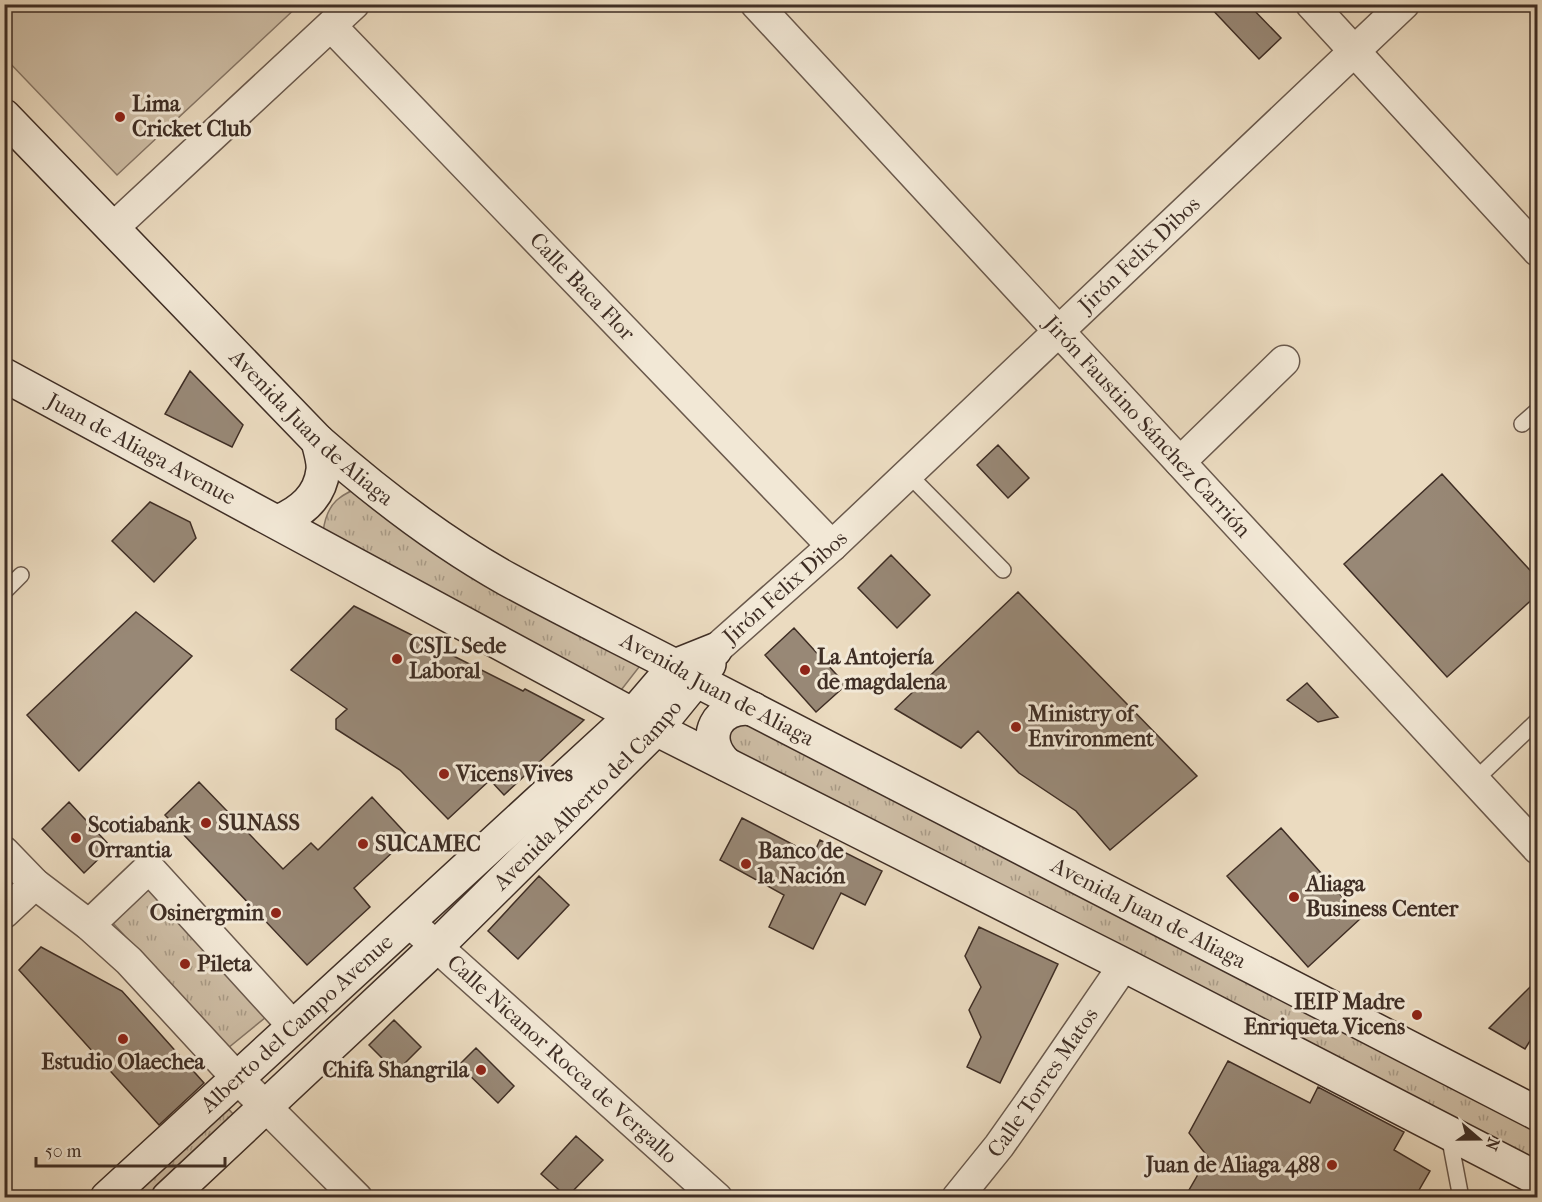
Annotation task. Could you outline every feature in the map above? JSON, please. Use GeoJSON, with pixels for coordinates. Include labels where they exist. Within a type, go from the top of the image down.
{"type":"FeatureCollection","features":[{"type":"Feature","properties":{"kind":"main road","name":"Avenida Juan de Aliaga"},"geometry":{"type":"LineString","coordinates":[[4,116],[318,441],[367,484],[413,519],[506,578],[753,709],[1538,1114]]}},
{"type":"Feature","properties":{"kind":"main road","name":"Juan de Aliaga Avenue"},"geometry":{"type":"LineString","coordinates":[[4,375],[278,522]]}},
{"type":"Feature","properties":{"kind":"main road"},"geometry":{"type":"LineString","coordinates":[[278,522],[295,514],[309,502],[319,486],[323,468],[318,441]]}},
{"type":"Feature","properties":{"kind":"main road"},"geometry":{"type":"LineString","coordinates":[[326,548],[322,532],[325,516],[333,503],[345,493],[367,484]]}},
{"type":"Feature","properties":{"kind":"main road"},"geometry":{"type":"LineString","coordinates":[[278,522],[645,722],[1124,964],[1538,1179]]}},
{"type":"Feature","properties":{"kind":"main road","name":"Avenida Alberto del Campo"},"geometry":{"type":"LineString","coordinates":[[437,946],[645,722],[685,673],[716,650]]}},
{"type":"Feature","properties":{"kind":"main road"},"geometry":{"type":"LineString","coordinates":[[726,764],[715,750],[713,733],[716,725],[727,712],[736,708],[753,709]]}},
{"type":"Feature","properties":{"kind":"main road","name":"Avenida Alberto del Campo"},"geometry":{"type":"LineString","coordinates":[[408,921],[645,722]]}},
{"type":"Feature","properties":{"kind":"main road","name":"Alberto del Campo Avenue"},"geometry":{"type":"LineString","coordinates":[[107,1197],[408,921]]}},
{"type":"Feature","properties":{"kind":"main road","name":"Alberto del Campo Avenue"},"geometry":{"type":"LineString","coordinates":[[168,1197],[437,946]]}},
{"type":"Feature","properties":{"kind":"street"},"geometry":{"type":"LineString","coordinates":[[112,230],[354,4]]}},
{"type":"Feature","properties":{"kind":"street","name":"Jirón Faustino Sánchez Carrión"},"geometry":{"type":"LineString","coordinates":[[756,4],[1538,849]]}},
{"type":"Feature","properties":{"kind":"street"},"geometry":{"type":"LineString","coordinates":[[1311,4],[1538,251]]}},
{"type":"Feature","properties":{"kind":"street","name":"Jirón Felix Dibos"},"geometry":{"type":"LineString","coordinates":[[716,650],[832,546],[1404,4]]}},
{"type":"Feature","properties":{"kind":"street","name":"Calle Baca Flor"},"geometry":{"type":"LineString","coordinates":[[331,26],[832,546]]}},
{"type":"Feature","properties":{"kind":"street"},"geometry":{"type":"LineString","coordinates":[[1180,462],[1284,360]]}},
{"type":"Feature","properties":{"kind":"street"},"geometry":{"type":"LineString","coordinates":[[4,852],[35,884],[89,925],[129,961],[237,1078],[357,1197]]}},
{"type":"Feature","properties":{"kind":"street"},"geometry":{"type":"LineString","coordinates":[[89,925],[149,868],[294,1026]]}},
{"type":"Feature","properties":{"kind":"street"},"geometry":{"type":"LineString","coordinates":[[4,913],[35,884]]}},
{"type":"Feature","properties":{"kind":"street","name":"Calle Nicanor Rocca de Vergallo"},"geometry":{"type":"LineString","coordinates":[[408,921],[717,1197]]}},
{"type":"Feature","properties":{"kind":"street","name":"Calle Torres Matos"},"geometry":{"type":"LineString","coordinates":[[957,1197],[1005,1138],[1124,964]]}},
{"type":"Feature","properties":{"kind":"lane"},"geometry":{"type":"LineString","coordinates":[[1522,424],[1538,410]]}},
{"type":"Feature","properties":{"kind":"lane"},"geometry":{"type":"LineString","coordinates":[[908,474],[1003,570]]}},
{"type":"Feature","properties":{"kind":"lane"},"geometry":{"type":"LineString","coordinates":[[4,592],[21,575]]}},
{"type":"Feature","properties":{"kind":"lane"},"geometry":{"type":"LineString","coordinates":[[1474,780],[1538,720]]}},
{"type":"Feature","properties":{"kind":"lane"},"geometry":{"type":"LineString","coordinates":[[1448,1132],[1461,1197]]}},
{"type":"Feature","properties":{"kind":"lane"},"geometry":{"type":"LineString","coordinates":[[1526,1197],[1538,1189]]}},
{"type":"Feature","properties":{"kind":"green space","name":"Lima Cricket Club"},"geometry":{"type":"Polygon","coordinates":[[[5,4],[299,5],[117,175],[5,58],[5,4]]]}},
{"type":"Feature","properties":{"kind":"green space"},"geometry":{"type":"Polygon","coordinates":[[[367,484],[650,653],[611,703],[323,532],[328,513],[336,500],[367,484]]]}},
{"type":"Feature","properties":{"kind":"green space"},"geometry":{"type":"Polygon","coordinates":[[[723,697],[1537,1128],[1537,1163],[696,742],[723,697]]]}},
{"type":"Feature","properties":{"kind":"green space"},"geometry":{"type":"Polygon","coordinates":[[[154,884],[271,1013],[228,1048],[112,922],[154,884]]]}},
{"type":"Feature","properties":{"kind":"green space"},"geometry":{"type":"Polygon","coordinates":[[[220,1100],[235,1116],[149,1197],[114,1198],[220,1100]]]}},
{"type":"Feature","properties":{"kind":"building"},"geometry":{"type":"Polygon","coordinates":[[[1207,4],[1248,4],[1281,38],[1259,59],[1207,4]]]}},
{"type":"Feature","properties":{"kind":"building"},"geometry":{"type":"Polygon","coordinates":[[[190,371],[243,425],[232,447],[165,414],[190,371]]]}},
{"type":"Feature","properties":{"kind":"building"},"geometry":{"type":"Polygon","coordinates":[[[998,445],[1029,478],[1008,498],[977,465],[998,445]]]}},
{"type":"Feature","properties":{"kind":"building"},"geometry":{"type":"Polygon","coordinates":[[[1442,474],[1538,579],[1538,594],[1447,677],[1344,564],[1442,474]]]}},
{"type":"Feature","properties":{"kind":"building"},"geometry":{"type":"Polygon","coordinates":[[[150,502],[190,522],[196,538],[154,582],[112,541],[150,502]]]}},
{"type":"Feature","properties":{"kind":"building"},"geometry":{"type":"Polygon","coordinates":[[[891,555],[930,595],[897,628],[858,588],[891,555]]]}},
{"type":"Feature","properties":{"kind":"building"},"geometry":{"type":"Polygon","coordinates":[[[1018,592],[1197,776],[1110,850],[1076,811],[1019,773],[978,731],[961,748],[895,709],[1018,592]]]}},
{"type":"Feature","properties":{"kind":"building"},"geometry":{"type":"Polygon","coordinates":[[[354,606],[584,720],[504,795],[490,780],[448,819],[400,770],[336,729],[336,719],[347,709],[291,670],[354,606]]]}},
{"type":"Feature","properties":{"kind":"building"},"geometry":{"type":"Polygon","coordinates":[[[136,612],[192,656],[79,771],[27,715],[136,612]]]}},
{"type":"Feature","properties":{"kind":"building","name":"La Antojería de magdalena"},"geometry":{"type":"Polygon","coordinates":[[[794,628],[846,685],[816,712],[765,655],[794,628]]]}},
{"type":"Feature","properties":{"kind":"building"},"geometry":{"type":"Polygon","coordinates":[[[1307,683],[1338,717],[1318,722],[1287,700],[1307,683]]]}},
{"type":"Feature","properties":{"kind":"building"},"geometry":{"type":"Polygon","coordinates":[[[199,782],[283,869],[311,843],[318,850],[372,797],[409,837],[354,888],[370,907],[307,965],[165,815],[199,782]]]}},
{"type":"Feature","properties":{"kind":"building","name":"Scotiabank Orrantia"},"geometry":{"type":"Polygon","coordinates":[[[69,802],[111,847],[84,873],[42,829],[69,802]]]}},
{"type":"Feature","properties":{"kind":"building"},"geometry":{"type":"Polygon","coordinates":[[[742,818],[813,855],[820,840],[882,871],[865,905],[841,893],[813,949],[769,927],[784,895],[720,860],[742,818]]]}},
{"type":"Feature","properties":{"kind":"building","name":"Aliaga Business Center"},"geometry":{"type":"Polygon","coordinates":[[[1281,828],[1361,918],[1308,967],[1227,876],[1281,828]]]}},
{"type":"Feature","properties":{"kind":"building"},"geometry":{"type":"Polygon","coordinates":[[[539,876],[569,905],[518,959],[488,931],[539,876]]]}},
{"type":"Feature","properties":{"kind":"building"},"geometry":{"type":"Polygon","coordinates":[[[979,927],[1058,964],[1000,1083],[967,1067],[981,1037],[969,1010],[981,987],[965,956],[979,927]]]}},
{"type":"Feature","properties":{"kind":"building","name":"Estudio Olaechea"},"geometry":{"type":"Polygon","coordinates":[[[41,947],[122,991],[204,1083],[159,1125],[19,970],[41,947]]]}},
{"type":"Feature","properties":{"kind":"building"},"geometry":{"type":"Polygon","coordinates":[[[1538,979],[1538,1028],[1525,1049],[1489,1028],[1538,979]]]}},
{"type":"Feature","properties":{"kind":"building"},"geometry":{"type":"Polygon","coordinates":[[[394,1020],[421,1047],[396,1072],[369,1045],[394,1020]]]}},
{"type":"Feature","properties":{"kind":"building","name":"Chifa Shangrila"},"geometry":{"type":"Polygon","coordinates":[[[476,1048],[514,1086],[498,1103],[459,1065],[476,1048]]]}},
{"type":"Feature","properties":{"kind":"building"},"geometry":{"type":"Polygon","coordinates":[[[1228,1061],[1310,1103],[1318,1087],[1404,1132],[1394,1150],[1430,1171],[1415,1197],[1185,1197],[1208,1157],[1189,1133],[1228,1061]]]}},
{"type":"Feature","properties":{"kind":"building"},"geometry":{"type":"Polygon","coordinates":[[[576,1136],[603,1160],[567,1197],[541,1174],[576,1136]]]}},
{"type":"Feature","properties":{"kind":"place","name":"Lima Cricket Club"},"geometry":{"type":"Point","coordinates":[120,117]}},
{"type":"Feature","properties":{"kind":"place","name":"CSJL Sede Laboral"},"geometry":{"type":"Point","coordinates":[397,659]}},
{"type":"Feature","properties":{"kind":"place","name":"La Antojería de magdalena"},"geometry":{"type":"Point","coordinates":[805,670]}},
{"type":"Feature","properties":{"kind":"place","name":"Ministry of Environment"},"geometry":{"type":"Point","coordinates":[1016,727]}},
{"type":"Feature","properties":{"kind":"place","name":"Vicens Vives"},"geometry":{"type":"Point","coordinates":[444,774]}},
{"type":"Feature","properties":{"kind":"place","name":"SUNASS"},"geometry":{"type":"Point","coordinates":[206,823]}},
{"type":"Feature","properties":{"kind":"place","name":"Scotiabank Orrantia"},"geometry":{"type":"Point","coordinates":[76,838]}},
{"type":"Feature","properties":{"kind":"place","name":"SUCAMEC"},"geometry":{"type":"Point","coordinates":[363,844]}},
{"type":"Feature","properties":{"kind":"place","name":"Banco de la Nación"},"geometry":{"type":"Point","coordinates":[746,864]}},
{"type":"Feature","properties":{"kind":"place","name":"Aliaga Business Center"},"geometry":{"type":"Point","coordinates":[1294,897]}},
{"type":"Feature","properties":{"kind":"place","name":"Osinergmin"},"geometry":{"type":"Point","coordinates":[276,913]}},
{"type":"Feature","properties":{"kind":"place","name":"Pileta"},"geometry":{"type":"Point","coordinates":[185,964]}},
{"type":"Feature","properties":{"kind":"place","name":"IEIP Madre Enriqueta Vicens"},"geometry":{"type":"Point","coordinates":[1417,1015]}},
{"type":"Feature","properties":{"kind":"place","name":"Estudio Olaechea"},"geometry":{"type":"Point","coordinates":[123,1039]}},
{"type":"Feature","properties":{"kind":"place","name":"Chifa Shangrila"},"geometry":{"type":"Point","coordinates":[481,1070]}},
{"type":"Feature","properties":{"kind":"place","name":"Juan de Aliaga 488"},"geometry":{"type":"Point","coordinates":[1332,1165]}}]}
